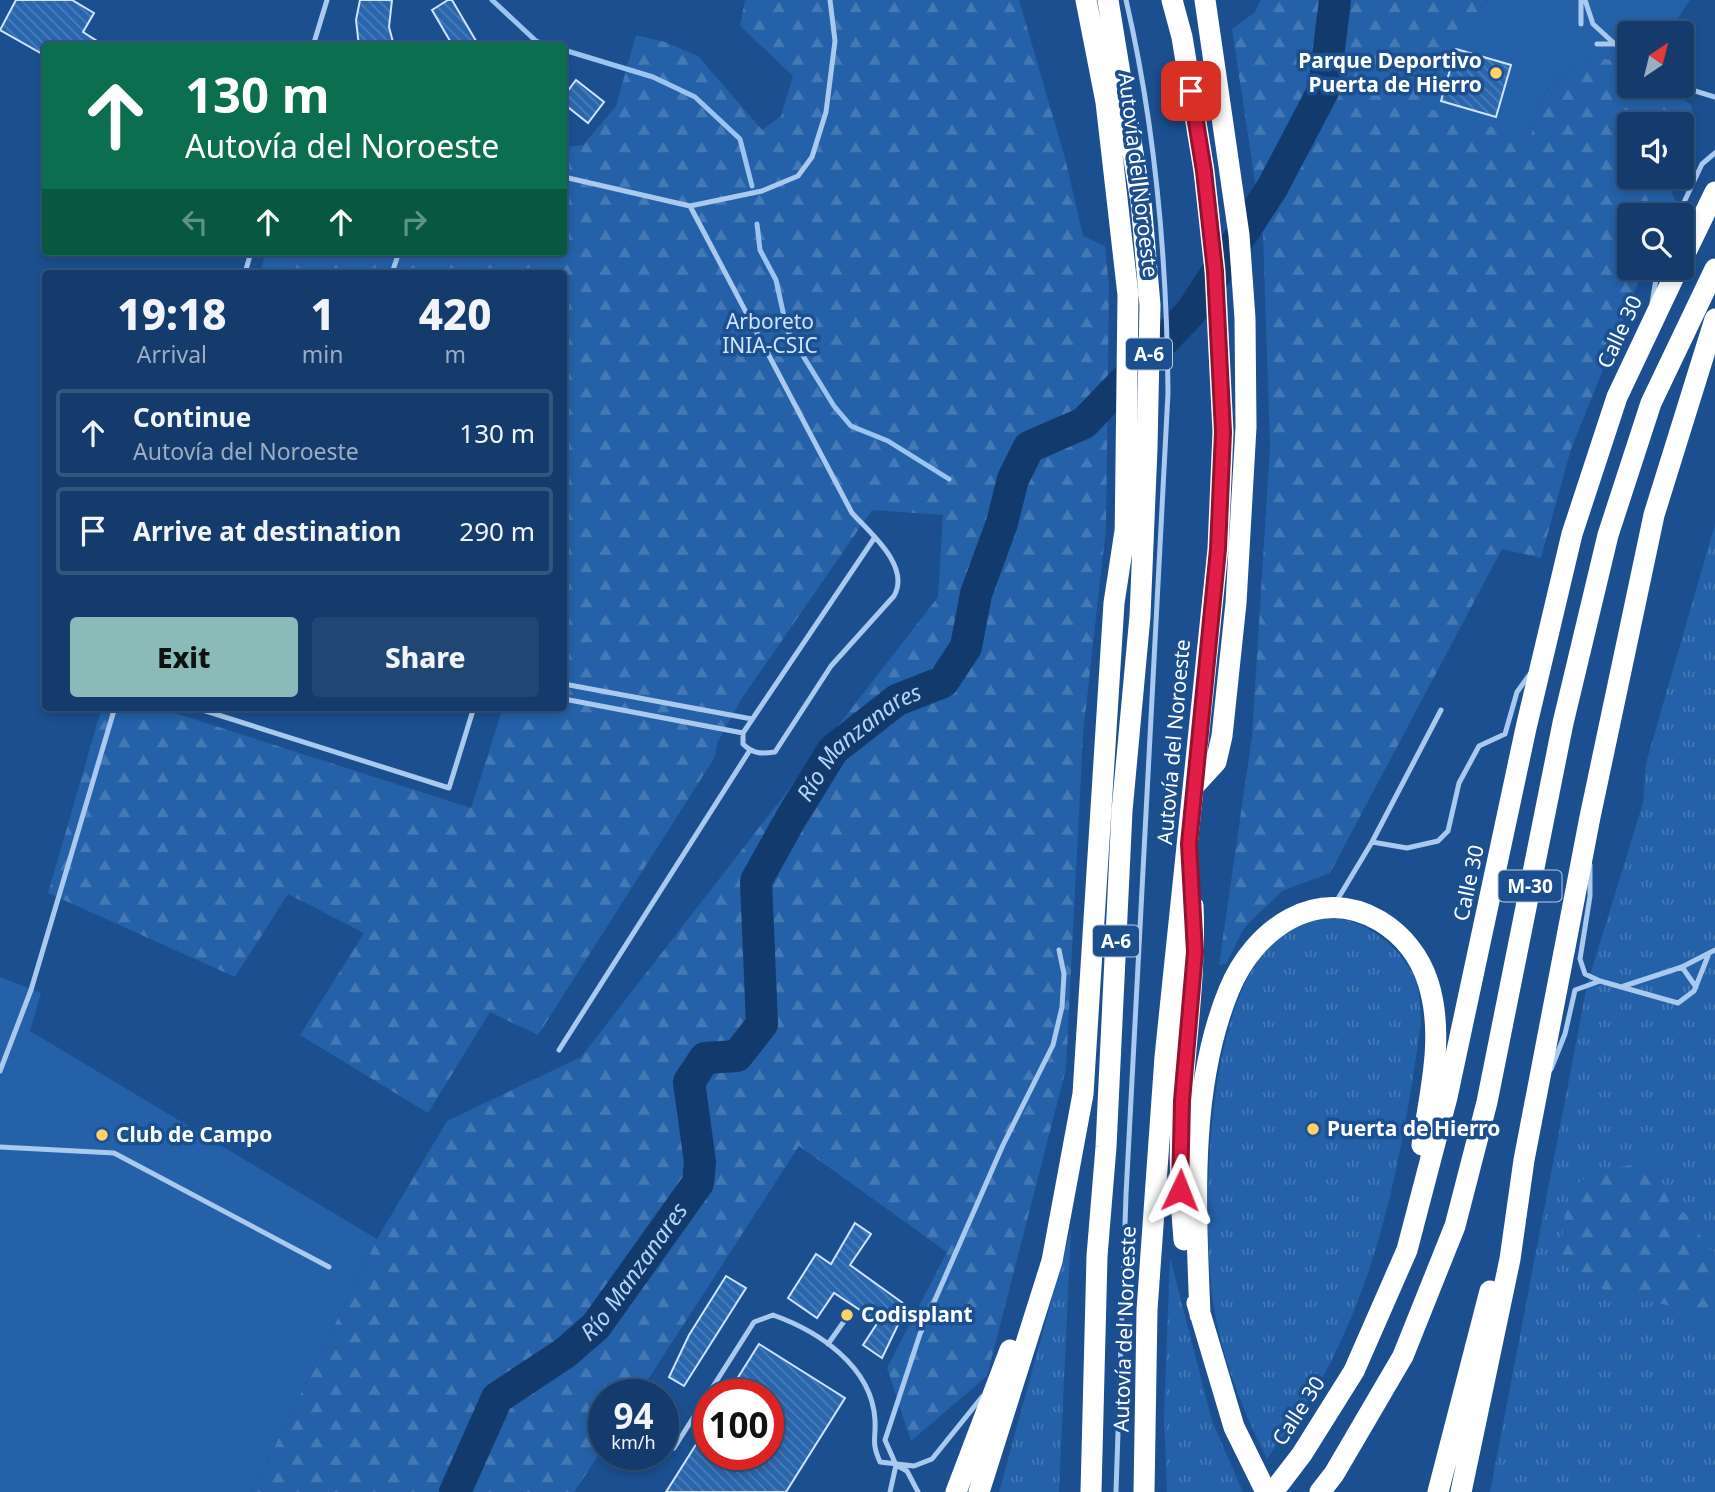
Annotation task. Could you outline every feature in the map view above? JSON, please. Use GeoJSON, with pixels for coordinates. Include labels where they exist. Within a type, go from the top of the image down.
{"type":"FeatureCollection","features":[{"type":"Feature","properties":{"kind":"highway","name":"Autovía del Noroeste"},"geometry":{"type":"LineString","coordinates":[[1086,0],[1107,102],[1137,175]]}},
{"type":"Feature","properties":{"kind":"highway","name":"Autovía del Noroeste"},"geometry":{"type":"LineString","coordinates":[[1091,1492],[1097,1256],[1103,1200],[1122,811],[1129,736],[1124,648],[1127,606],[1144,535],[1128,295],[1137,175],[1108,0]]}},
{"type":"Feature","properties":{"kind":"highway","name":"Autovía del Noroeste"},"geometry":{"type":"LineString","coordinates":[[1144,1492],[1147,1310],[1166,1057],[1218,549],[1223,432],[1215,271],[1204,171],[1182,37],[1172,0]]}},
{"type":"Feature","properties":{"kind":"highway"},"geometry":{"type":"LineString","coordinates":[[1193,787],[1216,762],[1222,736],[1239,552],[1246,427],[1243,278],[1232,169],[1205,0]]}},
{"type":"Feature","properties":{"kind":"highway"},"geometry":{"type":"LineString","coordinates":[[1694,235],[1715,192]]}},
{"type":"Feature","properties":{"kind":"highway","name":"M-30"},"geometry":{"type":"LineString","coordinates":[[1320,1492],[1403,1356],[1455,1226],[1486,1102],[1563,723],[1608,535],[1651,403],[1715,269]]}},
{"type":"Feature","properties":{"kind":"highway","name":"Calle 30"},"geometry":{"type":"LineString","coordinates":[[1273,1492],[1302,1454],[1354,1371],[1407,1250],[1447,1097],[1572,534],[1617,397],[1672,280]]}},
{"type":"Feature","properties":{"kind":"highway"},"geometry":{"type":"LineString","coordinates":[[1461,1492],[1510,1259],[1524,1160],[1590,817],[1654,515],[1715,319]]}},
{"type":"Feature","properties":{"kind":"highway"},"geometry":{"type":"LineString","coordinates":[[979,1492],[1052,1261],[1083,1094],[1114,603],[1144,535]]}},
{"type":"Feature","properties":{"kind":"highway"},"geometry":{"type":"LineString","coordinates":[[1189,844],[1195,952],[1182,1101],[1180,1190],[1186,1262],[1234,1427],[1266,1492]]}},
{"type":"Feature","properties":{"kind":"highway"},"geometry":{"type":"LineString","coordinates":[[1200,1315],[1196,1195],[1198,1154],[1203,1097],[1222,1011],[1240,968],[1266,935],[1280,922],[1298,914],[1334,906],[1354,909],[1372,916],[1405,942],[1418,958],[1434,1002],[1437,1039],[1407,1250]]}},
{"type":"Feature","properties":{"kind":"highway"},"geometry":{"type":"LineString","coordinates":[[956,1492],[1005,1366],[1040,1259],[1064,1165],[1088,1018]]}},
{"type":"Feature","properties":{"kind":"highway"},"geometry":{"type":"LineString","coordinates":[[1438,1492],[1524,1160]]}},
{"type":"Feature","properties":{"kind":"lane"},"geometry":{"type":"LineString","coordinates":[[314,42],[327,0]]}},
{"type":"Feature","properties":{"kind":"lane"},"geometry":{"type":"LineString","coordinates":[[567,178],[690,206],[762,191],[798,176],[812,157],[826,112],[835,41],[830,0]]}},
{"type":"Feature","properties":{"kind":"lane"},"geometry":{"type":"LineString","coordinates":[[1116,1492],[1144,535],[1168,393],[1167,278],[1137,175],[1126,0]]}},
{"type":"Feature","properties":{"kind":"lane"},"geometry":{"type":"LineString","coordinates":[[1581,24],[1583,0]]}},
{"type":"Feature","properties":{"kind":"lane"},"geometry":{"type":"LineString","coordinates":[[1583,0],[1593,24],[1617,48]]}},
{"type":"Feature","properties":{"kind":"lane"},"geometry":{"type":"LineString","coordinates":[[1597,44],[1612,44]]}},
{"type":"Feature","properties":{"kind":"lane"},"geometry":{"type":"LineString","coordinates":[[1694,91],[1715,97]]}},
{"type":"Feature","properties":{"kind":"lane"},"geometry":{"type":"LineString","coordinates":[[1684,203],[1702,164],[1715,153]]}},
{"type":"Feature","properties":{"kind":"lane"},"geometry":{"type":"LineString","coordinates":[[690,206],[852,513],[875,537],[899,575],[899,587],[894,596],[831,666],[775,752],[761,754],[750,751],[743,744],[743,733],[875,537]]}},
{"type":"Feature","properties":{"kind":"lane"},"geometry":{"type":"LineString","coordinates":[[1646,335],[1656,280]]}},
{"type":"Feature","properties":{"kind":"lane"},"geometry":{"type":"LineString","coordinates":[[1371,842],[1407,848],[1438,841],[1448,831],[1459,783],[1479,746],[1505,734],[1517,692],[1544,654]]}},
{"type":"Feature","properties":{"kind":"lane"},"geometry":{"type":"LineString","coordinates":[[567,685],[752,719]]}},
{"type":"Feature","properties":{"kind":"lane"},"geometry":{"type":"LineString","coordinates":[[567,700],[743,733]]}},
{"type":"Feature","properties":{"kind":"lane"},"geometry":{"type":"LineString","coordinates":[[1334,906],[1441,710]]}},
{"type":"Feature","properties":{"kind":"lane"},"geometry":{"type":"LineString","coordinates":[[0,1071],[31,990],[115,711]]}},
{"type":"Feature","properties":{"kind":"lane"},"geometry":{"type":"LineString","coordinates":[[206,711],[449,788],[472,711]]}},
{"type":"Feature","properties":{"kind":"lane"},"geometry":{"type":"LineString","coordinates":[[559,1051],[750,751]]}},
{"type":"Feature","properties":{"kind":"lane"},"geometry":{"type":"LineString","coordinates":[[1590,817],[1590,896],[1580,959],[1586,974],[1668,1003],[1678,1003],[1688,998],[1696,987],[1708,956]]}},
{"type":"Feature","properties":{"kind":"lane"},"geometry":{"type":"LineString","coordinates":[[890,1492],[896,1465],[885,1440],[920,1334],[1003,1145],[1053,1045],[1062,1007],[1064,974],[1059,950]]}},
{"type":"Feature","properties":{"kind":"lane"},"geometry":{"type":"LineString","coordinates":[[1624,986],[1682,967],[1708,956],[1715,950]]}},
{"type":"Feature","properties":{"kind":"lane"},"geometry":{"type":"LineString","coordinates":[[1682,967],[1696,987]]}},
{"type":"Feature","properties":{"kind":"lane"},"geometry":{"type":"LineString","coordinates":[[1533,1114],[1565,1034],[1575,990],[1600,981]]}},
{"type":"Feature","properties":{"kind":"lane"},"geometry":{"type":"LineString","coordinates":[[0,1147],[114,1153],[329,1267]]}},
{"type":"Feature","properties":{"kind":"lane"},"geometry":{"type":"LineString","coordinates":[[679,1440],[754,1322],[773,1315],[803,1326],[828,1344],[858,1373],[868,1393],[875,1420],[872,1443],[880,1462],[914,1466],[932,1459],[1005,1366]]}},
{"type":"Feature","properties":{"kind":"lane"},"geometry":{"type":"LineString","coordinates":[[828,1344],[845,1320]]}},
{"type":"Feature","properties":{"kind":"lane"},"geometry":{"type":"LineString","coordinates":[[896,1465],[907,1471],[918,1492]]}},
{"type":"Feature","properties":{"kind":"green space","name":"Arboreto INIA-CSIC"},"geometry":{"type":"Polygon","coordinates":[[[745,0],[1019,0],[1065,158],[1083,236],[1105,246],[1109,287],[1106,528],[1083,734],[1066,1069],[987,1376],[911,1441],[887,1368],[947,1252],[799,1146],[648,1379],[588,1379],[589,1470],[574,1492],[252,1492],[377,1239],[447,1121],[581,1057],[938,597],[943,515],[872,510],[740,701],[717,743],[715,757],[538,1035],[490,1012],[428,1113],[300,1035],[364,933],[288,894],[235,977],[48,893],[101,711],[168,711],[471,808],[502,711],[567,711],[567,270],[261,270],[265,256],[567,256],[567,147],[583,145],[616,106],[636,35],[665,42],[698,56],[762,130],[781,116],[793,76],[740,26],[745,0]]]}},
{"type":"Feature","properties":{"kind":"green space"},"geometry":{"type":"Polygon","coordinates":[[[1261,0],[1488,0],[1433,61],[1530,138],[1540,104],[1549,89],[1568,70],[1591,60],[1617,61],[1617,98],[1681,98],[1691,104],[1692,112],[1617,112],[1617,189],[1670,189],[1676,203],[1617,203],[1617,280],[1639,280],[1571,449],[1541,558],[1502,549],[1330,873],[1282,891],[1244,928],[1226,964],[1219,965],[1252,736],[1270,446],[1263,235],[1232,29],[1254,13],[1261,0]]]}},
{"type":"Feature","properties":{"kind":"green space","name":"Parque Deportivo Puerta de Hierro"},"geometry":{"type":"Polygon","coordinates":[[[1488,0],[1690,0],[1676,21],[1617,21],[1617,61],[1591,60],[1568,70],[1558,78],[1540,104],[1530,138],[1419,106],[1432,66],[1442,48],[1488,0]]]}},
{"type":"Feature","properties":{"kind":"green space"},"geometry":{"type":"Polygon","coordinates":[[[1715,524],[1715,1492],[1490,1492],[1587,985],[1643,803],[1646,763],[1715,524]]]}},
{"type":"Feature","properties":{"kind":"green space"},"geometry":{"type":"Polygon","coordinates":[[[1329,917],[1368,929],[1391,945],[1401,956],[1417,984],[1421,1023],[1398,1159],[1376,1248],[1362,1291],[1324,1375],[1267,1459],[1232,1378],[1215,1315],[1208,1211],[1214,1110],[1221,1059],[1233,1013],[1250,973],[1272,944],[1291,929],[1329,917]]]}},
{"type":"Feature","properties":{"kind":"green space","name":"Club de Campo"},"geometry":{"type":"Polygon","coordinates":[[[0,977],[41,993],[30,1031],[377,1239],[252,1492],[0,1492],[0,977]]]}},
{"type":"Feature","properties":{"kind":"green space"},"geometry":{"type":"Polygon","coordinates":[[[1650,1156],[1671,1206],[1685,1213],[1708,1248],[1715,1252],[1715,1338],[1692,1315],[1677,1307],[1608,1293],[1563,1259],[1565,1216],[1569,1198],[1576,1186],[1596,1173],[1636,1163],[1650,1156]]]}},
{"type":"Feature","properties":{"kind":"green space"},"geometry":{"type":"Polygon","coordinates":[[[1071,1229],[1059,1492],[999,1492],[1071,1229]]]}},
{"type":"Feature","properties":{"kind":"green space"},"geometry":{"type":"Polygon","coordinates":[[[1170,1257],[1212,1421],[1243,1492],[1167,1492],[1164,1416],[1170,1257]]]}},
{"type":"Feature","properties":{"kind":"building"},"geometry":{"type":"Polygon","coordinates":[[[16,0],[72,0],[94,13],[83,32],[99,42],[42,42],[42,54],[0,30],[16,0]]]}},
{"type":"Feature","properties":{"kind":"building"},"geometry":{"type":"Polygon","coordinates":[[[360,0],[392,0],[389,27],[393,42],[359,42],[356,20],[360,0]]]}},
{"type":"Feature","properties":{"kind":"building"},"geometry":{"type":"Polygon","coordinates":[[[452,0],[477,42],[451,42],[432,10],[452,0]]]}},
{"type":"Feature","properties":{"kind":"building"},"geometry":{"type":"Polygon","coordinates":[[[1456,49],[1511,65],[1496,117],[1441,101],[1456,49]]]}},
{"type":"Feature","properties":{"kind":"building"},"geometry":{"type":"Polygon","coordinates":[[[576,80],[604,102],[588,123],[567,106],[567,92],[576,80]]]}},
{"type":"Feature","properties":{"kind":"building"},"geometry":{"type":"Polygon","coordinates":[[[855,1223],[871,1234],[850,1265],[907,1306],[882,1358],[863,1345],[878,1322],[834,1293],[817,1318],[788,1298],[816,1254],[831,1264],[855,1223]]]}},
{"type":"Feature","properties":{"kind":"building"},"geometry":{"type":"Polygon","coordinates":[[[726,1276],[746,1288],[684,1386],[679,1383],[679,1379],[669,1377],[689,1335],[726,1276]]]}},
{"type":"Feature","properties":{"kind":"building"},"geometry":{"type":"Polygon","coordinates":[[[759,1344],[845,1398],[786,1492],[666,1492],[693,1449],[693,1470],[784,1470],[784,1379],[737,1379],[759,1344]]]}},
{"type":"Feature","properties":{"kind":"waterway"},"geometry":{"type":"LineString","coordinates":[[492,0],[539,42]]}},
{"type":"Feature","properties":{"kind":"waterway","name":"Río Manzanares"},"geometry":{"type":"LineString","coordinates":[[455,1492],[497,1398],[565,1353],[596,1326],[698,1183],[700,1162],[689,1082],[705,1058],[737,1056],[762,1024],[756,881],[791,818],[833,750],[897,700],[943,682],[966,647],[976,594],[1002,523],[1013,479],[1029,447],[1084,423],[1191,312],[1272,188],[1324,89],[1335,0]]}},
{"type":"Feature","properties":{"kind":"waterway"},"geometry":{"type":"LineString","coordinates":[[567,51],[653,77],[695,97],[740,139],[752,186]]}},
{"type":"Feature","properties":{"kind":"waterway"},"geometry":{"type":"LineString","coordinates":[[757,224],[760,250],[776,280],[787,330],[834,406],[851,426],[888,441],[949,479]]}},
{"type":"Feature","properties":{"kind":"waterway"},"geometry":{"type":"LineString","coordinates":[[994,507],[1004,518]]}},
{"type":"Feature","properties":{"kind":"place","name":"Parque Deportivo Puerta de Hierro"},"geometry":{"type":"Point","coordinates":[1496,73]}},
{"type":"Feature","properties":{"kind":"place","name":"Puerta de Hierro"},"geometry":{"type":"Point","coordinates":[1313,1129]}},
{"type":"Feature","properties":{"kind":"place","name":"Club de Campo"},"geometry":{"type":"Point","coordinates":[102,1135]}},
{"type":"Feature","properties":{"kind":"place","name":"Codisplant"},"geometry":{"type":"Point","coordinates":[847,1315]}},
{"type":"Feature","properties":{"kind":"route"},"geometry":{"type":"LineString","coordinates":[[1180,1190],[1182,1101],[1195,952],[1189,844],[1218,549],[1223,432],[1215,271],[1204,171],[1191,91]]}}]}
